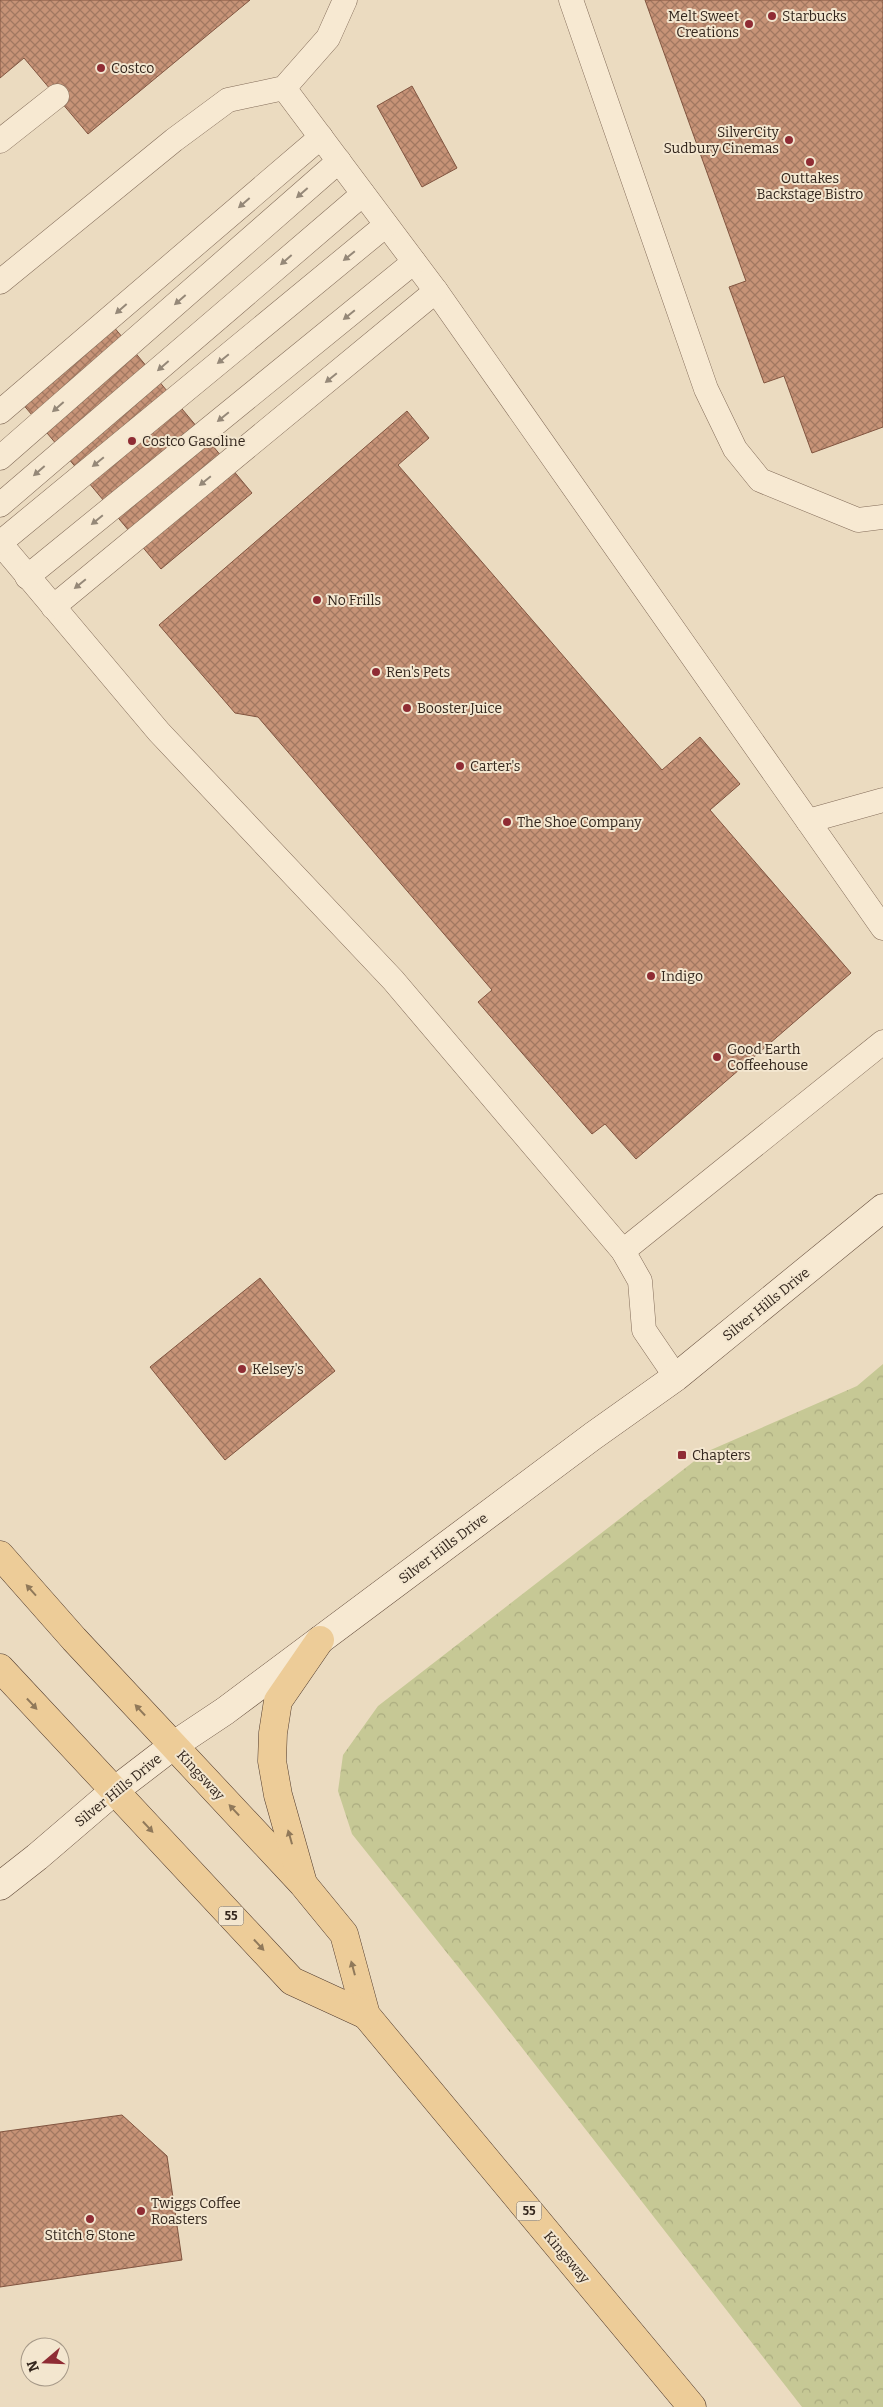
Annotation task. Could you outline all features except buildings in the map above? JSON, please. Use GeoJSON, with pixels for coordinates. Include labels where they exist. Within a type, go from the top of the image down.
{"type":"FeatureCollection","features":[{"type":"Feature","properties":{"kind":"main road","name":"Kingsway"},"geometry":{"type":"LineString","coordinates":[[0,1555],[74,1639],[303,1884],[344,1934],[366,2015],[692,2407]]}},
{"type":"Feature","properties":{"kind":"main road"},"geometry":{"type":"LineString","coordinates":[[303,1884],[278,1795],[272,1761],[273,1732],[278,1701],[320,1640]]}},
{"type":"Feature","properties":{"kind":"main road","name":"Kingsway"},"geometry":{"type":"LineString","coordinates":[[0,1668],[292,1981],[366,2015]]}},
{"type":"Feature","properties":{"kind":"street","name":"Silver Hills Drive"},"geometry":{"type":"LineString","coordinates":[[0,1886],[114,1791],[174,1745],[225,1711],[585,1442],[676,1377],[883,1208]]}},
{"type":"Feature","properties":{"kind":"lane"},"geometry":{"type":"LineString","coordinates":[[0,282],[174,140],[228,100],[284,88],[328,38],[345,0]]}},
{"type":"Feature","properties":{"kind":"lane"},"geometry":{"type":"LineString","coordinates":[[571,0],[706,389],[735,448],[760,480],[858,520],[883,516]]}},
{"type":"Feature","properties":{"kind":"lane"},"geometry":{"type":"LineString","coordinates":[[284,88],[436,291],[883,928]]}},
{"type":"Feature","properties":{"kind":"lane"},"geometry":{"type":"LineString","coordinates":[[0,142],[57,96]]}},
{"type":"Feature","properties":{"kind":"lane"},"geometry":{"type":"LineString","coordinates":[[0,412],[321,137]]}},
{"type":"Feature","properties":{"kind":"lane"},"geometry":{"type":"LineString","coordinates":[[0,458],[339,161]]}},
{"type":"Feature","properties":{"kind":"lane"},"geometry":{"type":"LineString","coordinates":[[0,505],[363,194]]}},
{"type":"Feature","properties":{"kind":"lane"},"geometry":{"type":"LineString","coordinates":[[386,225],[0,543],[159,732],[393,980],[623,1251],[640,1281],[644,1330],[676,1377]]}},
{"type":"Feature","properties":{"kind":"lane"},"geometry":{"type":"LineString","coordinates":[[27,577],[414,262]]}},
{"type":"Feature","properties":{"kind":"lane"},"geometry":{"type":"LineString","coordinates":[[53,607],[436,291]]}},
{"type":"Feature","properties":{"kind":"lane"},"geometry":{"type":"LineString","coordinates":[[808,821],[883,800]]}},
{"type":"Feature","properties":{"kind":"lane"},"geometry":{"type":"LineString","coordinates":[[623,1251],[883,1042]]}},
{"type":"Feature","properties":{"kind":"green space"},"geometry":{"type":"Polygon","coordinates":[[[883,1364],[883,2407],[802,2407],[491,2008],[352,1834],[338,1791],[343,1755],[378,1706],[706,1452],[857,1386],[883,1364]]]}},
{"type":"Feature","properties":{"kind":"place","name":"Starbucks"},"geometry":{"type":"Point","coordinates":[772,16]}},
{"type":"Feature","properties":{"kind":"place","name":"Melt Sweet Creations"},"geometry":{"type":"Point","coordinates":[749,24]}},
{"type":"Feature","properties":{"kind":"place","name":"Costco"},"geometry":{"type":"Point","coordinates":[101,68]}},
{"type":"Feature","properties":{"kind":"place","name":"SilverCity Sudbury Cinemas"},"geometry":{"type":"Point","coordinates":[789,140]}},
{"type":"Feature","properties":{"kind":"place","name":"Outtakes Backstage Bistro"},"geometry":{"type":"Point","coordinates":[810,162]}},
{"type":"Feature","properties":{"kind":"place","name":"Costco Gasoline"},"geometry":{"type":"Point","coordinates":[132,441]}},
{"type":"Feature","properties":{"kind":"place","name":"No Frills"},"geometry":{"type":"Point","coordinates":[317,600]}},
{"type":"Feature","properties":{"kind":"place","name":"Ren's Pets"},"geometry":{"type":"Point","coordinates":[376,672]}},
{"type":"Feature","properties":{"kind":"place","name":"Booster Juice"},"geometry":{"type":"Point","coordinates":[407,708]}},
{"type":"Feature","properties":{"kind":"place","name":"Carter's"},"geometry":{"type":"Point","coordinates":[460,766]}},
{"type":"Feature","properties":{"kind":"place","name":"The Shoe Company"},"geometry":{"type":"Point","coordinates":[507,822]}},
{"type":"Feature","properties":{"kind":"place","name":"Indigo"},"geometry":{"type":"Point","coordinates":[651,976]}},
{"type":"Feature","properties":{"kind":"place","name":"Good Earth Coffeehouse"},"geometry":{"type":"Point","coordinates":[717,1057]}},
{"type":"Feature","properties":{"kind":"place","name":"Kelsey's"},"geometry":{"type":"Point","coordinates":[242,1369]}},
{"type":"Feature","properties":{"kind":"place","name":"Chapters"},"geometry":{"type":"Point","coordinates":[682,1455]}},
{"type":"Feature","properties":{"kind":"place","name":"Twiggs Coffee Roasters"},"geometry":{"type":"Point","coordinates":[141,2211]}},
{"type":"Feature","properties":{"kind":"place","name":"Stitch & Stone"},"geometry":{"type":"Point","coordinates":[90,2219]}}]}
